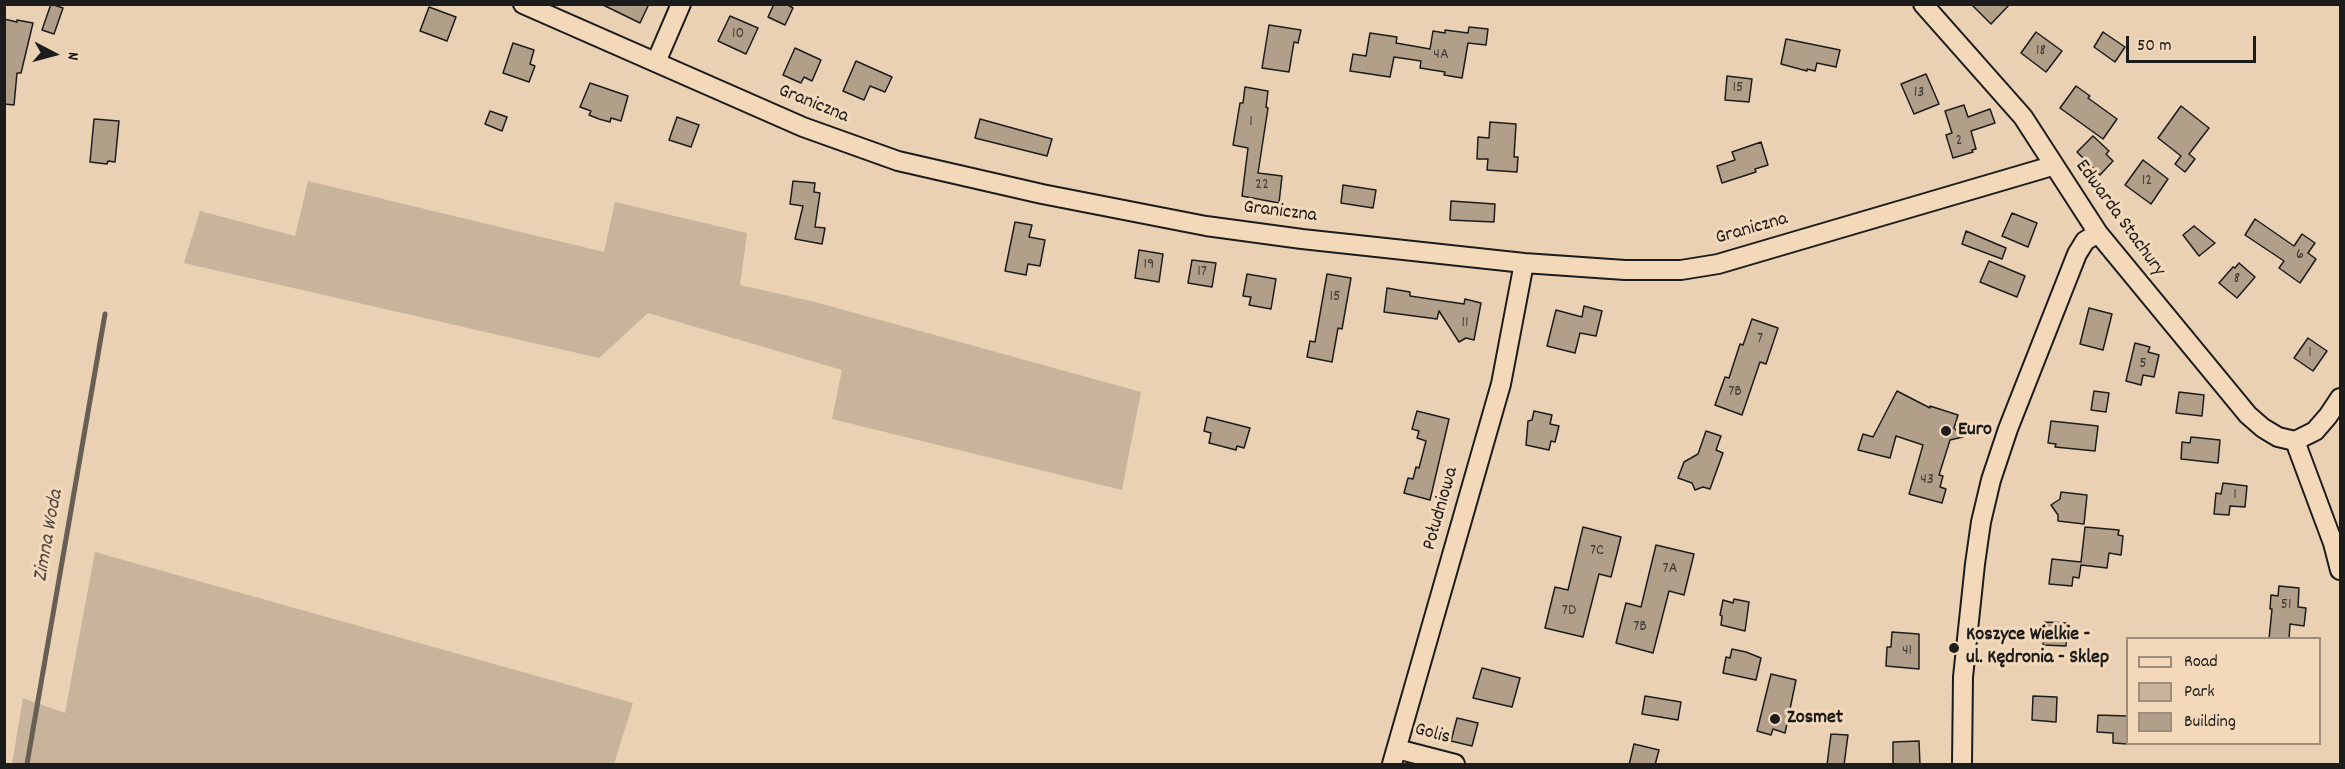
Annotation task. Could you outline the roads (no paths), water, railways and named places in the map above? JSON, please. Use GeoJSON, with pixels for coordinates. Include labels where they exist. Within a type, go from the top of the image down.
{"type":"FeatureCollection","features":[{"type":"Feature","properties":{"kind":"street","name":"Graniczna"},"geometry":{"type":"LineString","coordinates":[[523,4],[803,127],[897,161],[1042,194],[1206,226],[1302,239],[1524,263],[1625,270],[1681,270],[1718,264],[2052,166]]}},
{"type":"Feature","properties":{"kind":"street"},"geometry":{"type":"LineString","coordinates":[[656,62],[681,4]]}},
{"type":"Feature","properties":{"kind":"street","name":"Edwarda Stachury"},"geometry":{"type":"LineString","coordinates":[[1923,4],[2023,117],[2052,166],[2098,233],[2248,415],[2278,437],[2295,441]]}},
{"type":"Feature","properties":{"kind":"street"},"geometry":{"type":"LineString","coordinates":[[1962,765],[1966,649],[1979,533],[1991,480],[2008,429],[2077,254],[2085,241],[2098,233]]}},
{"type":"Feature","properties":{"kind":"street","name":"Południowa"},"geometry":{"type":"LineString","coordinates":[[1395,757],[1501,384],[1524,263]]}},
{"type":"Feature","properties":{"kind":"street"},"geometry":{"type":"LineString","coordinates":[[2340,398],[2328,417],[2315,430],[2295,441],[2337,544],[2340,570]]}},
{"type":"Feature","properties":{"kind":"street","name":"Golis"},"geometry":{"type":"LineString","coordinates":[[1395,757],[1455,765]]}},
{"type":"Feature","properties":{"kind":"waterway","name":"Zimna Woda"},"geometry":{"type":"LineString","coordinates":[[27,764],[105,314]]}},
{"type":"Feature","properties":{"kind":"place","name":"Euro"},"geometry":{"type":"Point","coordinates":[1946,431]}},
{"type":"Feature","properties":{"kind":"place","name":"Koszyce Wielkie - ul. Kędronia - Sklep"},"geometry":{"type":"Point","coordinates":[1954,648]}},
{"type":"Feature","properties":{"kind":"place","name":"Zosmet"},"geometry":{"type":"Point","coordinates":[1775,719]}}]}
